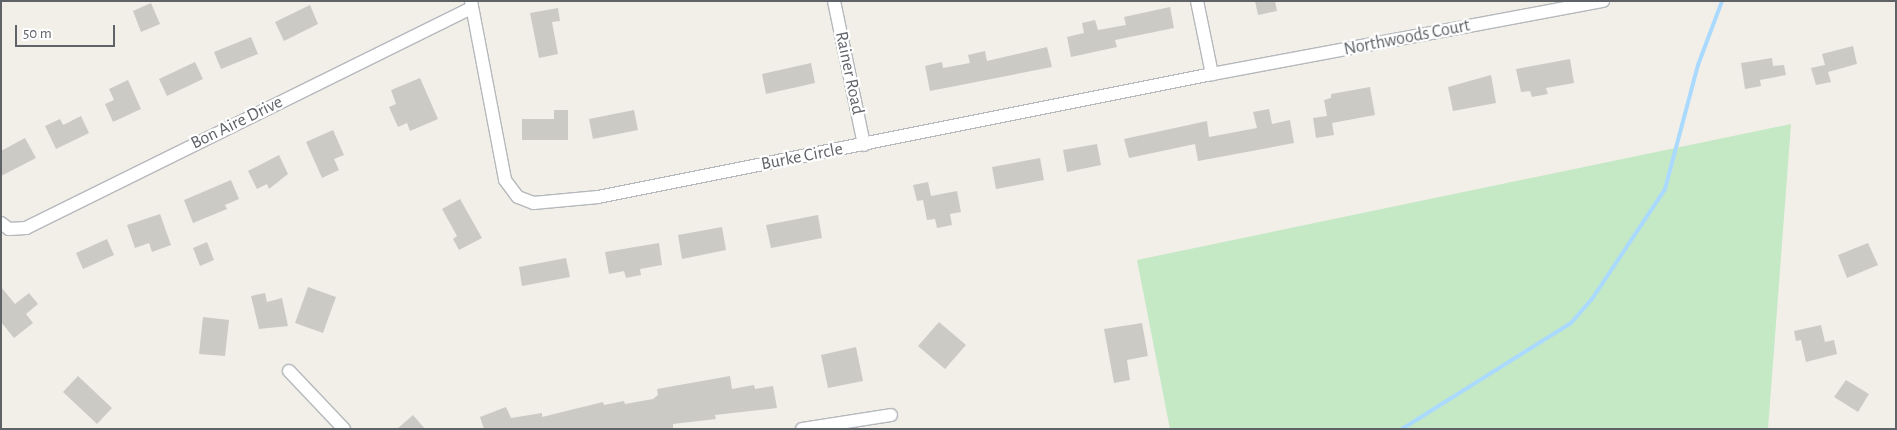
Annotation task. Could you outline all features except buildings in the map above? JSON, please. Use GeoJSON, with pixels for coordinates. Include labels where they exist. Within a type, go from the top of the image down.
{"type":"FeatureCollection","features":[{"type":"Feature","properties":{"kind":"street","name":"Rainer Road"},"geometry":{"type":"LineString","coordinates":[[834,1],[864,145]]}},
{"type":"Feature","properties":{"kind":"street"},"geometry":{"type":"LineString","coordinates":[[1197,1],[1212,74]]}},
{"type":"Feature","properties":{"kind":"street","name":"Northwoods Court"},"geometry":{"type":"LineString","coordinates":[[1212,74],[1603,1]]}},
{"type":"Feature","properties":{"kind":"street","name":"Burke Circle"},"geometry":{"type":"LineString","coordinates":[[472,5],[505,180],[518,197],[534,203],[598,197],[1212,74]]}},
{"type":"Feature","properties":{"kind":"street","name":"Bon Aire Drive"},"geometry":{"type":"LineString","coordinates":[[1,222],[9,229],[26,228],[472,5]]}},
{"type":"Feature","properties":{"kind":"street"},"geometry":{"type":"LineString","coordinates":[[289,372],[344,429]]}},
{"type":"Feature","properties":{"kind":"street"},"geometry":{"type":"LineString","coordinates":[[802,429],[891,415]]}},
{"type":"Feature","properties":{"kind":"green space"},"geometry":{"type":"Polygon","coordinates":[[[1791,124],[1768,429],[1170,429],[1137,260],[1791,124]]]}},
{"type":"Feature","properties":{"kind":"waterway"},"geometry":{"type":"LineString","coordinates":[[1402,429],[1571,323],[1592,299],[1665,189],[1698,65],[1722,1]]}}]}
